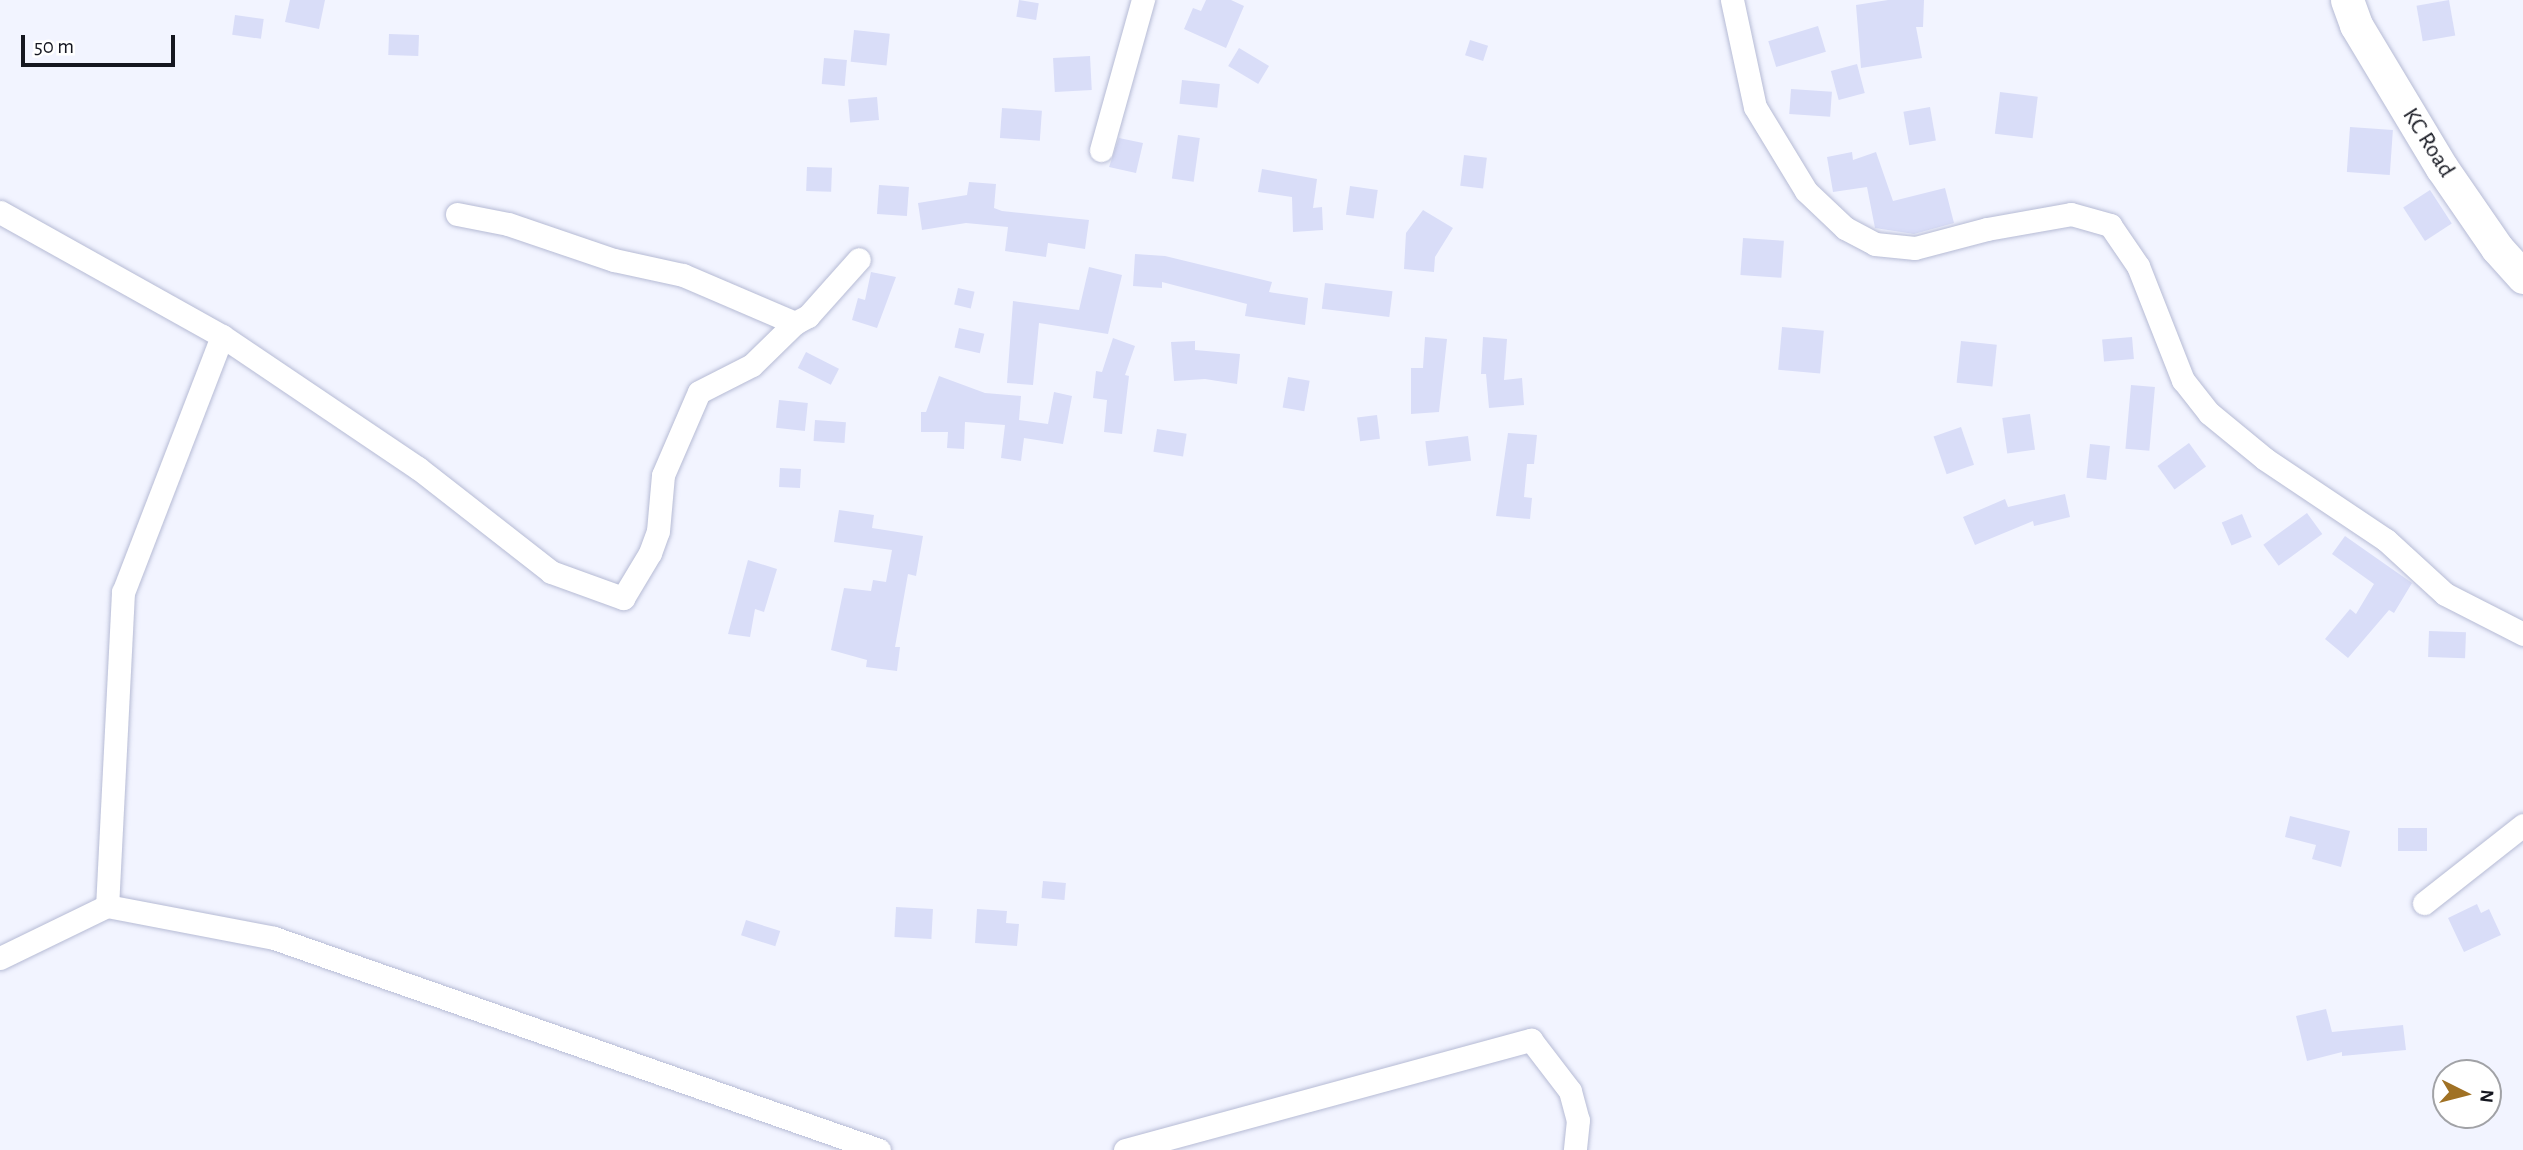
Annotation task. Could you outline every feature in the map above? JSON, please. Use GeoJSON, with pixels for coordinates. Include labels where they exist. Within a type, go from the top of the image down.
{"type":"FeatureCollection","features":[{"type":"Feature","properties":{"kind":"main road","name":"KC Road"},"geometry":{"type":"LineString","coordinates":[[2347,0],[2356,25],[2442,168],[2497,248],[2523,277]]}},
{"type":"Feature","properties":{"kind":"street"},"geometry":{"type":"LineString","coordinates":[[1101,150],[1143,0]]}},
{"type":"Feature","properties":{"kind":"street"},"geometry":{"type":"LineString","coordinates":[[1732,0],[1755,107],[1806,191],[1845,228],[1875,244],[1915,248],[1987,229],[2071,214],[2110,225],[2138,266],[2183,380],[2208,413],[2265,459],[2386,540],[2445,594],[2523,634]]}},
{"type":"Feature","properties":{"kind":"street"},"geometry":{"type":"LineString","coordinates":[[0,212],[222,336],[418,468],[551,572],[623,598],[650,553],[657,531],[663,475],[699,392],[752,365],[795,323],[808,317],[859,259]]}},
{"type":"Feature","properties":{"kind":"street"},"geometry":{"type":"LineString","coordinates":[[457,215],[508,223],[614,260],[683,275],[795,323]]}},
{"type":"Feature","properties":{"kind":"street"},"geometry":{"type":"LineString","coordinates":[[107,906],[123,592],[222,336]]}},
{"type":"Feature","properties":{"kind":"street"},"geometry":{"type":"LineString","coordinates":[[2424,903],[2523,825]]}},
{"type":"Feature","properties":{"kind":"street"},"geometry":{"type":"LineString","coordinates":[[0,958],[107,906],[274,938],[879,1150]]}},
{"type":"Feature","properties":{"kind":"street"},"geometry":{"type":"LineString","coordinates":[[1125,1150],[1531,1040],[1570,1091],[1578,1119],[1575,1150]]}},
{"type":"Feature","properties":{"kind":"building"},"geometry":{"type":"Polygon","coordinates":[[[290,0],[325,0],[319,29],[285,22],[290,0]]]}},
{"type":"Feature","properties":{"kind":"building"},"geometry":{"type":"Polygon","coordinates":[[[1019,0],[1039,3],[1036,20],[1016,17],[1019,0]]]}},
{"type":"Feature","properties":{"kind":"building"},"geometry":{"type":"Polygon","coordinates":[[[1206,0],[1231,0],[1244,6],[1226,48],[1184,29],[1193,8],[1201,11],[1206,0]]]}},
{"type":"Feature","properties":{"kind":"building"},"geometry":{"type":"Polygon","coordinates":[[[1888,0],[1924,0],[1923,27],[1916,27],[1922,58],[1861,68],[1856,5],[1888,0]]]}},
{"type":"Feature","properties":{"kind":"building"},"geometry":{"type":"Polygon","coordinates":[[[2449,0],[2455,35],[2423,41],[2417,6],[2449,0]]]}},
{"type":"Feature","properties":{"kind":"building"},"geometry":{"type":"Polygon","coordinates":[[[235,15],[264,19],[261,39],[232,35],[235,15]]]}},
{"type":"Feature","properties":{"kind":"building"},"geometry":{"type":"Polygon","coordinates":[[[1818,26],[1826,52],[1776,67],[1768,41],[1818,26]]]}},
{"type":"Feature","properties":{"kind":"building"},"geometry":{"type":"Polygon","coordinates":[[[854,30],[890,34],[886,66],[851,62],[854,30]]]}},
{"type":"Feature","properties":{"kind":"building"},"geometry":{"type":"Polygon","coordinates":[[[389,34],[419,35],[418,56],[388,55],[389,34]]]}},
{"type":"Feature","properties":{"kind":"building"},"geometry":{"type":"Polygon","coordinates":[[[1470,40],[1488,46],[1483,61],[1465,55],[1470,40]]]}},
{"type":"Feature","properties":{"kind":"building"},"geometry":{"type":"Polygon","coordinates":[[[1239,48],[1269,66],[1258,84],[1228,66],[1239,48]]]}},
{"type":"Feature","properties":{"kind":"building"},"geometry":{"type":"Polygon","coordinates":[[[1090,56],[1092,90],[1055,92],[1053,58],[1090,56]]]}},
{"type":"Feature","properties":{"kind":"building"},"geometry":{"type":"Polygon","coordinates":[[[824,58],[847,60],[845,86],[822,84],[824,58]]]}},
{"type":"Feature","properties":{"kind":"building"},"geometry":{"type":"Polygon","coordinates":[[[1857,64],[1865,93],[1839,100],[1831,71],[1857,64]]]}},
{"type":"Feature","properties":{"kind":"building"},"geometry":{"type":"Polygon","coordinates":[[[1182,80],[1220,84],[1217,108],[1179,104],[1182,80]]]}},
{"type":"Feature","properties":{"kind":"building"},"geometry":{"type":"Polygon","coordinates":[[[1791,89],[1832,92],[1830,117],[1789,114],[1791,89]]]}},
{"type":"Feature","properties":{"kind":"building"},"geometry":{"type":"Polygon","coordinates":[[[2000,92],[2038,97],[2033,138],[1995,134],[2000,92]]]}},
{"type":"Feature","properties":{"kind":"building"},"geometry":{"type":"Polygon","coordinates":[[[877,97],[879,120],[850,122],[848,100],[877,97]]]}},
{"type":"Feature","properties":{"kind":"building"},"geometry":{"type":"Polygon","coordinates":[[[1930,107],[1936,140],[1909,145],[1903,112],[1930,107]]]}},
{"type":"Feature","properties":{"kind":"building"},"geometry":{"type":"Polygon","coordinates":[[[1002,108],[1042,111],[1040,141],[1000,138],[1002,108]]]}},
{"type":"Feature","properties":{"kind":"building"},"geometry":{"type":"Polygon","coordinates":[[[2350,127],[2393,130],[2390,175],[2347,172],[2350,127]]]}},
{"type":"Feature","properties":{"kind":"building"},"geometry":{"type":"Polygon","coordinates":[[[1178,135],[1200,138],[1194,182],[1172,179],[1178,135]]]}},
{"type":"Feature","properties":{"kind":"building"},"geometry":{"type":"Polygon","coordinates":[[[1119,138],[1143,143],[1136,173],[1109,167],[1119,138]]]}},
{"type":"Feature","properties":{"kind":"building"},"geometry":{"type":"Polygon","coordinates":[[[1852,152],[1853,160],[1876,152],[1893,201],[1945,188],[1954,223],[1914,234],[1875,228],[1867,187],[1833,192],[1827,157],[1852,152]]]}},
{"type":"Feature","properties":{"kind":"building"},"geometry":{"type":"Polygon","coordinates":[[[1464,155],[1487,158],[1483,189],[1460,186],[1464,155]]]}},
{"type":"Feature","properties":{"kind":"building"},"geometry":{"type":"Polygon","coordinates":[[[807,167],[832,168],[831,192],[806,191],[807,167]]]}},
{"type":"Feature","properties":{"kind":"building"},"geometry":{"type":"Polygon","coordinates":[[[1262,169],[1317,179],[1313,208],[1322,207],[1323,230],[1293,232],[1292,197],[1258,192],[1262,169]]]}},
{"type":"Feature","properties":{"kind":"building"},"geometry":{"type":"Polygon","coordinates":[[[969,182],[996,184],[994,208],[1002,211],[1089,220],[1085,249],[1048,243],[1046,257],[1005,251],[1008,227],[966,223],[922,230],[918,203],[967,195],[969,182]]]}},
{"type":"Feature","properties":{"kind":"building"},"geometry":{"type":"Polygon","coordinates":[[[879,185],[909,187],[907,216],[877,214],[879,185]]]}},
{"type":"Feature","properties":{"kind":"building"},"geometry":{"type":"Polygon","coordinates":[[[1350,186],[1378,190],[1374,219],[1346,215],[1350,186]]]}},
{"type":"Feature","properties":{"kind":"building"},"geometry":{"type":"Polygon","coordinates":[[[2430,190],[2452,224],[2425,241],[2403,207],[2430,190]]]}},
{"type":"Feature","properties":{"kind":"building"},"geometry":{"type":"Polygon","coordinates":[[[1423,210],[1453,228],[1435,257],[1434,272],[1404,269],[1406,233],[1423,210]]]}},
{"type":"Feature","properties":{"kind":"building"},"geometry":{"type":"Polygon","coordinates":[[[1743,238],[1784,241],[1781,278],[1740,275],[1743,238]]]}},
{"type":"Feature","properties":{"kind":"building"},"geometry":{"type":"Polygon","coordinates":[[[1135,254],[1165,256],[1272,282],[1269,292],[1308,298],[1305,325],[1245,316],[1247,304],[1162,282],[1162,288],[1133,286],[1135,254]]]}},
{"type":"Feature","properties":{"kind":"building"},"geometry":{"type":"Polygon","coordinates":[[[1089,267],[1122,275],[1108,334],[1039,323],[1033,385],[1007,383],[1013,301],[1079,310],[1089,267]]]}},
{"type":"Feature","properties":{"kind":"building"},"geometry":{"type":"Polygon","coordinates":[[[871,272],[896,277],[877,328],[852,320],[858,298],[865,300],[871,272]]]}},
{"type":"Feature","properties":{"kind":"building"},"geometry":{"type":"Polygon","coordinates":[[[1325,283],[1392,291],[1389,317],[1322,309],[1325,283]]]}},
{"type":"Feature","properties":{"kind":"building"},"geometry":{"type":"Polygon","coordinates":[[[958,288],[975,292],[971,308],[954,305],[958,288]]]}},
{"type":"Feature","properties":{"kind":"building"},"geometry":{"type":"Polygon","coordinates":[[[1782,327],[1824,331],[1820,373],[1778,370],[1782,327]]]}},
{"type":"Feature","properties":{"kind":"building"},"geometry":{"type":"Polygon","coordinates":[[[959,328],[984,334],[980,353],[955,347],[959,328]]]}},
{"type":"Feature","properties":{"kind":"building"},"geometry":{"type":"Polygon","coordinates":[[[1425,337],[1447,339],[1439,412],[1411,414],[1411,368],[1423,368],[1425,337]]]}},
{"type":"Feature","properties":{"kind":"building"},"geometry":{"type":"Polygon","coordinates":[[[1483,337],[1507,339],[1504,380],[1522,378],[1524,405],[1489,408],[1486,374],[1481,374],[1483,337]]]}},
{"type":"Feature","properties":{"kind":"building"},"geometry":{"type":"Polygon","coordinates":[[[2132,337],[2134,359],[2104,362],[2102,340],[2132,337]]]}},
{"type":"Feature","properties":{"kind":"building"},"geometry":{"type":"Polygon","coordinates":[[[1113,338],[1135,346],[1125,375],[1129,376],[1122,434],[1104,432],[1107,400],[1093,398],[1096,371],[1102,372],[1113,338]]]}},
{"type":"Feature","properties":{"kind":"building"},"geometry":{"type":"Polygon","coordinates":[[[1195,341],[1195,350],[1240,354],[1237,384],[1205,379],[1174,381],[1171,342],[1195,341]]]}},
{"type":"Feature","properties":{"kind":"building"},"geometry":{"type":"Polygon","coordinates":[[[1961,341],[1997,345],[1992,387],[1957,383],[1961,341]]]}},
{"type":"Feature","properties":{"kind":"building"},"geometry":{"type":"Polygon","coordinates":[[[806,352],[839,369],[831,385],[798,368],[806,352]]]}},
{"type":"Feature","properties":{"kind":"building"},"geometry":{"type":"Polygon","coordinates":[[[939,376],[985,393],[1021,396],[1019,420],[1048,424],[1054,392],[1072,396],[1063,444],[1024,438],[1021,461],[1001,458],[1005,425],[965,422],[964,449],[947,448],[948,432],[921,432],[921,412],[926,412],[939,376]]]}},
{"type":"Feature","properties":{"kind":"building"},"geometry":{"type":"Polygon","coordinates":[[[1288,377],[1310,381],[1304,411],[1283,408],[1288,377]]]}},
{"type":"Feature","properties":{"kind":"building"},"geometry":{"type":"Polygon","coordinates":[[[2131,385],[2155,387],[2149,451],[2125,449],[2131,385]]]}},
{"type":"Feature","properties":{"kind":"building"},"geometry":{"type":"Polygon","coordinates":[[[779,400],[808,403],[805,431],[776,428],[779,400]]]}},
{"type":"Feature","properties":{"kind":"building"},"geometry":{"type":"Polygon","coordinates":[[[2030,414],[2035,450],[2007,454],[2002,418],[2030,414]]]}},
{"type":"Feature","properties":{"kind":"building"},"geometry":{"type":"Polygon","coordinates":[[[1377,415],[1380,439],[1360,441],[1357,417],[1377,415]]]}},
{"type":"Feature","properties":{"kind":"building"},"geometry":{"type":"Polygon","coordinates":[[[815,420],[846,422],[844,443],[814,441],[815,420]]]}},
{"type":"Feature","properties":{"kind":"building"},"geometry":{"type":"Polygon","coordinates":[[[1961,427],[1974,465],[1947,474],[1934,436],[1961,427]]]}},
{"type":"Feature","properties":{"kind":"building"},"geometry":{"type":"Polygon","coordinates":[[[1157,429],[1187,434],[1183,456],[1153,452],[1157,429]]]}},
{"type":"Feature","properties":{"kind":"building"},"geometry":{"type":"Polygon","coordinates":[[[1508,433],[1537,435],[1534,464],[1527,464],[1524,497],[1532,498],[1530,519],[1496,516],[1508,433]]]}},
{"type":"Feature","properties":{"kind":"building"},"geometry":{"type":"Polygon","coordinates":[[[1468,436],[1471,461],[1428,466],[1425,441],[1468,436]]]}},
{"type":"Feature","properties":{"kind":"building"},"geometry":{"type":"Polygon","coordinates":[[[2189,443],[2206,466],[2174,489],[2157,466],[2189,443]]]}},
{"type":"Feature","properties":{"kind":"building"},"geometry":{"type":"Polygon","coordinates":[[[2090,444],[2110,446],[2106,480],[2086,478],[2090,444]]]}},
{"type":"Feature","properties":{"kind":"building"},"geometry":{"type":"Polygon","coordinates":[[[780,468],[801,469],[800,488],[779,487],[780,468]]]}},
{"type":"Feature","properties":{"kind":"building"},"geometry":{"type":"Polygon","coordinates":[[[2065,494],[2070,517],[2034,526],[2033,521],[1975,545],[1963,517],[2005,499],[2008,507],[2065,494]]]}},
{"type":"Feature","properties":{"kind":"building"},"geometry":{"type":"Polygon","coordinates":[[[839,510],[874,515],[872,528],[923,536],[916,576],[908,574],[895,647],[900,647],[897,671],[866,667],[867,660],[831,650],[844,588],[871,591],[873,580],[886,582],[892,550],[834,542],[839,510]]]}},
{"type":"Feature","properties":{"kind":"building"},"geometry":{"type":"Polygon","coordinates":[[[2307,513],[2322,534],[2279,566],[2263,545],[2307,513]]]}},
{"type":"Feature","properties":{"kind":"building"},"geometry":{"type":"Polygon","coordinates":[[[2242,514],[2252,537],[2232,546],[2222,523],[2242,514]]]}},
{"type":"Feature","properties":{"kind":"building"},"geometry":{"type":"Polygon","coordinates":[[[2345,536],[2412,583],[2394,613],[2389,610],[2348,658],[2325,639],[2350,609],[2356,614],[2374,584],[2332,554],[2345,536]]]}},
{"type":"Feature","properties":{"kind":"building"},"geometry":{"type":"Polygon","coordinates":[[[748,560],[777,569],[764,612],[755,609],[750,637],[728,634],[748,560]]]}},
{"type":"Feature","properties":{"kind":"building"},"geometry":{"type":"Polygon","coordinates":[[[2429,631],[2466,632],[2465,658],[2428,657],[2429,631]]]}},
{"type":"Feature","properties":{"kind":"building"},"geometry":{"type":"Polygon","coordinates":[[[2290,816],[2350,831],[2341,867],[2312,859],[2316,845],[2285,837],[2290,816]]]}},
{"type":"Feature","properties":{"kind":"building"},"geometry":{"type":"Polygon","coordinates":[[[2398,828],[2427,828],[2427,851],[2398,851],[2398,828]]]}},
{"type":"Feature","properties":{"kind":"building"},"geometry":{"type":"Polygon","coordinates":[[[1043,881],[1066,883],[1064,900],[1042,898],[1043,881]]]}},
{"type":"Feature","properties":{"kind":"building"},"geometry":{"type":"Polygon","coordinates":[[[2477,904],[2481,913],[2489,909],[2501,935],[2464,952],[2448,918],[2477,904]]]}},
{"type":"Feature","properties":{"kind":"building"},"geometry":{"type":"Polygon","coordinates":[[[896,907],[933,909],[931,939],[894,937],[896,907]]]}},
{"type":"Feature","properties":{"kind":"building"},"geometry":{"type":"Polygon","coordinates":[[[977,909],[1007,911],[1006,923],[1019,924],[1017,946],[975,943],[977,909]]]}},
{"type":"Feature","properties":{"kind":"building"},"geometry":{"type":"Polygon","coordinates":[[[746,920],[780,931],[775,946],[741,935],[746,920]]]}},
{"type":"Feature","properties":{"kind":"building"},"geometry":{"type":"Polygon","coordinates":[[[2326,1009],[2332,1032],[2403,1025],[2406,1050],[2342,1056],[2342,1052],[2307,1061],[2296,1016],[2326,1009]]]}}]}
